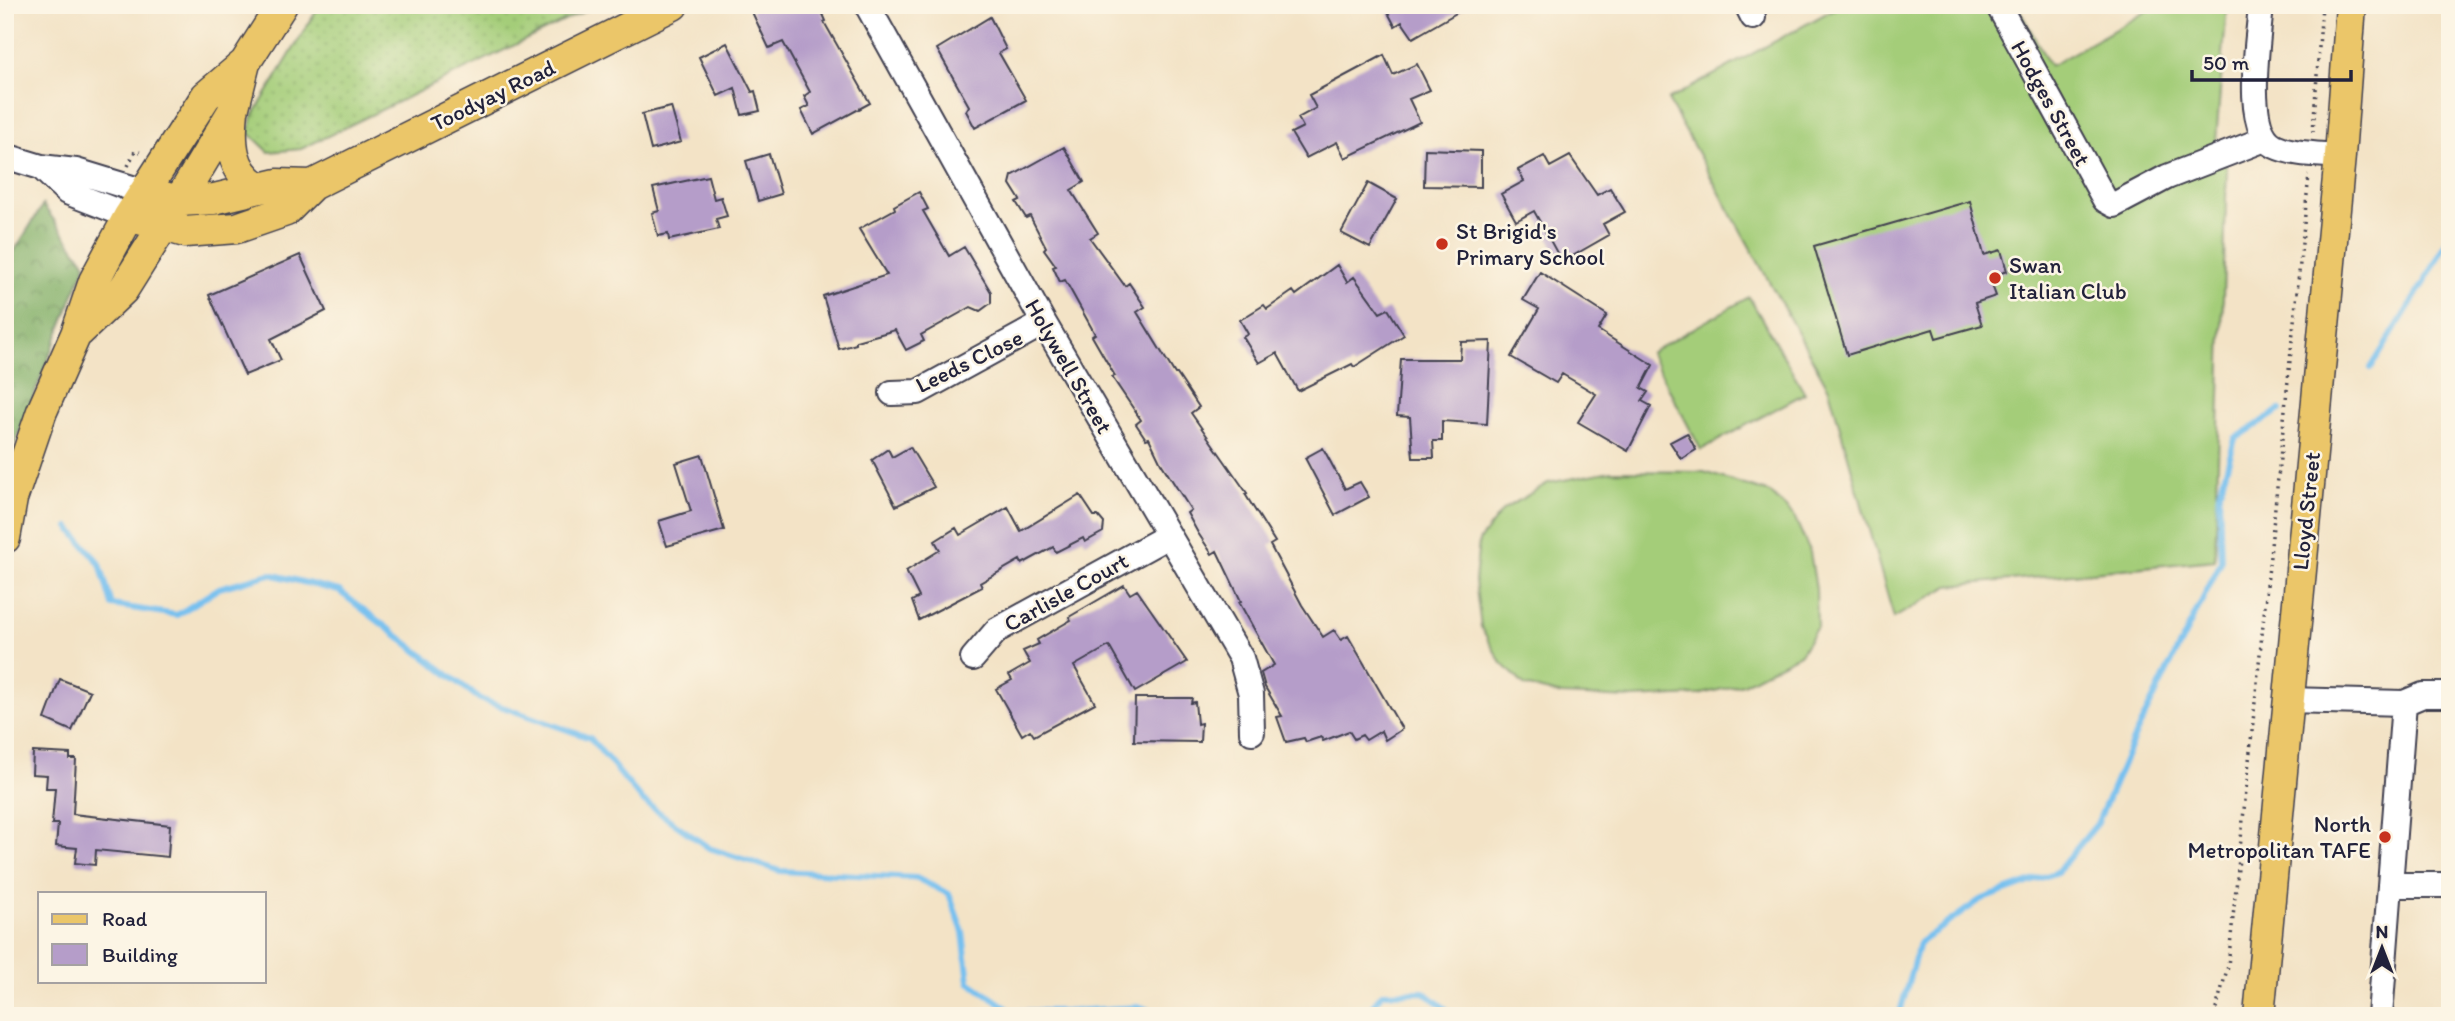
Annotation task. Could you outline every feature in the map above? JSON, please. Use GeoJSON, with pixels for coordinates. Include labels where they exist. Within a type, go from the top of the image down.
{"type":"FeatureCollection","features":[{"type":"Feature","properties":{"kind":"main road"},"geometry":{"type":"LineString","coordinates":[[5,538],[12,499],[42,411],[76,334],[94,281],[137,204],[206,96],[245,63],[282,5]]}},
{"type":"Feature","properties":{"kind":"main road","name":"Toodyay Road"},"geometry":{"type":"LineString","coordinates":[[137,204],[163,226],[185,233],[237,228],[286,211],[312,185],[673,5]]}},
{"type":"Feature","properties":{"kind":"main road","name":"Lloyd Street"},"geometry":{"type":"LineString","coordinates":[[2259,1016],[2287,700],[2326,155],[2351,5]]}},
{"type":"Feature","properties":{"kind":"main road"},"geometry":{"type":"LineString","coordinates":[[245,63],[233,111],[232,150],[239,170],[248,182],[260,188]]}},
{"type":"Feature","properties":{"kind":"main road"},"geometry":{"type":"LineString","coordinates":[[76,334],[123,290],[233,111]]}},
{"type":"Feature","properties":{"kind":"main road","name":"Toodyay Road"},"geometry":{"type":"LineString","coordinates":[[137,204],[214,199],[277,184],[312,185]]}},
{"type":"Feature","properties":{"kind":"street","name":"Holywell Street"},"geometry":{"type":"LineString","coordinates":[[867,5],[1044,323],[1241,658],[1251,694],[1252,732]]}},
{"type":"Feature","properties":{"kind":"street","name":"Hodges Street"},"geometry":{"type":"LineString","coordinates":[[1997,5],[2105,200],[2114,205],[2167,177],[2265,139]]}},
{"type":"Feature","properties":{"kind":"street"},"geometry":{"type":"LineString","coordinates":[[2261,5],[2255,97],[2257,119],[2265,139],[2290,151],[2326,155]]}},
{"type":"Feature","properties":{"kind":"street"},"geometry":{"type":"LineString","coordinates":[[5,156],[41,167],[76,171],[137,204]]}},
{"type":"Feature","properties":{"kind":"street","name":"Leeds Close"},"geometry":{"type":"LineString","coordinates":[[892,393],[918,392],[1044,323]]}},
{"type":"Feature","properties":{"kind":"street","name":"Carlisle Court"},"geometry":{"type":"LineString","coordinates":[[973,658],[996,630],[1168,536]]}},
{"type":"Feature","properties":{"kind":"street"},"geometry":{"type":"LineString","coordinates":[[2287,700],[2404,703],[2423,695],[2450,695]]}},
{"type":"Feature","properties":{"kind":"street"},"geometry":{"type":"LineString","coordinates":[[2380,1016],[2404,703]]}},
{"type":"Feature","properties":{"kind":"street"},"geometry":{"type":"LineString","coordinates":[[2390,885],[2450,885]]}},
{"type":"Feature","properties":{"kind":"path"},"geometry":{"type":"LineString","coordinates":[[2214,1016],[2230,952],[2326,155],[2322,5]]}},
{"type":"Feature","properties":{"kind":"green space"},"geometry":{"type":"Polygon","coordinates":[[[320,5],[597,5],[301,149],[269,152],[249,133],[253,116],[320,5]]]}},
{"type":"Feature","properties":{"kind":"green space","name":"Swan Italian Club"},"geometry":{"type":"Polygon","coordinates":[[[1841,5],[2017,5],[2050,66],[2158,5],[2227,5],[2216,141],[2227,167],[2215,560],[1949,586],[1894,618],[1829,389],[1668,100],[1841,5]]]}},
{"type":"Feature","properties":{"kind":"green space"},"geometry":{"type":"Polygon","coordinates":[[[43,205],[86,264],[5,468],[5,266],[43,205]]]}},
{"type":"Feature","properties":{"kind":"green space"},"geometry":{"type":"Polygon","coordinates":[[[1749,297],[1805,393],[1701,450],[1650,353],[1749,297]]]}},
{"type":"Feature","properties":{"kind":"green space"},"geometry":{"type":"Polygon","coordinates":[[[1611,471],[1704,472],[1770,493],[1794,516],[1810,552],[1816,589],[1817,627],[1800,654],[1743,684],[1698,695],[1632,698],[1562,695],[1525,686],[1500,661],[1481,627],[1475,581],[1479,541],[1503,510],[1548,483],[1611,471]]]}},
{"type":"Feature","properties":{"kind":"building"},"geometry":{"type":"Polygon","coordinates":[[[761,5],[819,5],[826,21],[824,22],[870,103],[813,134],[801,110],[809,106],[804,96],[810,92],[783,42],[769,48],[751,10],[761,5]]]}},
{"type":"Feature","properties":{"kind":"building"},"geometry":{"type":"Polygon","coordinates":[[[1384,5],[1470,5],[1413,38],[1402,22],[1395,26],[1384,5]]]}},
{"type":"Feature","properties":{"kind":"building"},"geometry":{"type":"Polygon","coordinates":[[[990,17],[1006,49],[999,53],[1026,100],[975,128],[966,111],[969,106],[937,49],[990,17]]]}},
{"type":"Feature","properties":{"kind":"building"},"geometry":{"type":"Polygon","coordinates":[[[727,43],[752,92],[755,91],[760,111],[742,115],[735,88],[718,96],[699,57],[727,43]]]}},
{"type":"Feature","properties":{"kind":"building"},"geometry":{"type":"Polygon","coordinates":[[[1384,55],[1393,75],[1417,64],[1430,90],[1409,99],[1420,122],[1345,158],[1337,142],[1306,158],[1291,133],[1303,127],[1298,118],[1316,108],[1309,95],[1384,55]]]}},
{"type":"Feature","properties":{"kind":"building"},"geometry":{"type":"Polygon","coordinates":[[[671,107],[681,142],[651,150],[642,114],[671,107]]]}},
{"type":"Feature","properties":{"kind":"building"},"geometry":{"type":"Polygon","coordinates":[[[1064,147],[1084,182],[1071,190],[1098,233],[1090,238],[1125,286],[1129,283],[1145,307],[1137,312],[1199,407],[1191,413],[1247,493],[1245,494],[1275,542],[1270,545],[1302,605],[1323,637],[1334,630],[1341,640],[1348,636],[1402,729],[1385,740],[1381,731],[1366,740],[1362,735],[1354,739],[1349,731],[1323,741],[1321,737],[1306,742],[1304,738],[1286,742],[1277,717],[1282,716],[1265,687],[1261,673],[1274,665],[1239,602],[1241,601],[1217,551],[1212,554],[1198,533],[1187,513],[1191,510],[1161,463],[1149,438],[1146,439],[1136,424],[1141,420],[1112,377],[1115,376],[1092,336],[1095,334],[1065,280],[1060,282],[1053,267],[1056,266],[1044,249],[1046,247],[1030,216],[1026,218],[1016,202],[1020,200],[1010,184],[1012,176],[1064,147]]]}},
{"type":"Feature","properties":{"kind":"building"},"geometry":{"type":"Polygon","coordinates":[[[1425,149],[1481,151],[1481,187],[1424,186],[1425,149]]]}},
{"type":"Feature","properties":{"kind":"building"},"geometry":{"type":"Polygon","coordinates":[[[769,154],[781,194],[758,201],[746,161],[769,154]]]}},
{"type":"Feature","properties":{"kind":"building"},"geometry":{"type":"Polygon","coordinates":[[[1544,156],[1550,167],[1570,156],[1597,195],[1610,188],[1625,212],[1603,224],[1609,235],[1562,262],[1534,211],[1516,221],[1501,194],[1524,181],[1518,170],[1544,156]]]}},
{"type":"Feature","properties":{"kind":"building"},"geometry":{"type":"Polygon","coordinates":[[[708,176],[714,199],[721,197],[727,216],[716,219],[719,229],[669,240],[668,234],[658,236],[652,213],[659,211],[653,188],[708,176]]]}},
{"type":"Feature","properties":{"kind":"building"},"geometry":{"type":"Polygon","coordinates":[[[1368,183],[1397,199],[1370,248],[1341,233],[1368,183]]]}},
{"type":"Feature","properties":{"kind":"building"},"geometry":{"type":"Polygon","coordinates":[[[919,192],[928,209],[923,211],[949,256],[964,247],[991,292],[991,303],[980,311],[971,307],[921,335],[924,341],[906,350],[895,330],[856,341],[856,344],[839,349],[823,296],[887,275],[859,229],[919,192]]]}},
{"type":"Feature","properties":{"kind":"building"},"geometry":{"type":"Polygon","coordinates":[[[1970,201],[1984,255],[2001,250],[2007,271],[1989,277],[1996,296],[1975,303],[1982,325],[1936,338],[1933,329],[1847,355],[1814,246],[1970,201]]]}},
{"type":"Feature","properties":{"kind":"building"},"geometry":{"type":"Polygon","coordinates":[[[300,255],[326,311],[271,339],[281,360],[245,375],[209,295],[300,255]]]}},
{"type":"Feature","properties":{"kind":"building"},"geometry":{"type":"Polygon","coordinates":[[[1337,265],[1347,282],[1354,277],[1380,313],[1388,309],[1404,335],[1354,367],[1352,364],[1298,391],[1277,353],[1259,363],[1243,337],[1248,334],[1240,320],[1264,305],[1267,309],[1293,291],[1296,295],[1337,265]]]}},
{"type":"Feature","properties":{"kind":"building"},"geometry":{"type":"Polygon","coordinates":[[[1540,272],[1607,315],[1598,330],[1653,365],[1641,388],[1648,392],[1642,401],[1651,406],[1628,451],[1578,422],[1596,394],[1562,374],[1556,383],[1511,357],[1539,309],[1523,300],[1540,272]]]}},
{"type":"Feature","properties":{"kind":"building"},"geometry":{"type":"Polygon","coordinates":[[[1491,341],[1487,424],[1442,421],[1442,441],[1433,441],[1434,458],[1413,458],[1410,417],[1397,416],[1401,359],[1460,359],[1461,342],[1491,341]]]}},
{"type":"Feature","properties":{"kind":"building"},"geometry":{"type":"Polygon","coordinates":[[[1687,433],[1696,450],[1681,459],[1670,442],[1687,433]]]}},
{"type":"Feature","properties":{"kind":"building"},"geometry":{"type":"Polygon","coordinates":[[[910,447],[934,487],[896,506],[872,460],[888,449],[892,457],[910,447]]]}},
{"type":"Feature","properties":{"kind":"building"},"geometry":{"type":"Polygon","coordinates":[[[1323,448],[1345,489],[1360,482],[1369,497],[1335,515],[1305,458],[1323,448]]]}},
{"type":"Feature","properties":{"kind":"building"},"geometry":{"type":"Polygon","coordinates":[[[702,455],[724,530],[667,546],[659,521],[691,511],[676,463],[702,455]]]}},
{"type":"Feature","properties":{"kind":"building"},"geometry":{"type":"Polygon","coordinates":[[[1080,495],[1094,516],[1098,516],[1104,523],[1103,532],[1085,542],[1083,538],[1056,552],[1053,547],[1022,564],[1020,560],[980,583],[982,587],[919,620],[912,601],[919,597],[906,571],[940,550],[935,541],[956,528],[960,535],[1008,507],[1021,531],[1080,495]]]}},
{"type":"Feature","properties":{"kind":"building"},"geometry":{"type":"Polygon","coordinates":[[[1124,585],[1130,594],[1137,590],[1187,662],[1135,692],[1109,646],[1074,666],[1095,703],[1034,736],[1030,730],[1022,735],[996,689],[1012,680],[1009,675],[1030,663],[1023,651],[1039,644],[1037,640],[1071,620],[1069,617],[1124,585]]]}},
{"type":"Feature","properties":{"kind":"building"},"geometry":{"type":"Polygon","coordinates":[[[60,679],[90,691],[72,731],[45,719],[60,679]]]}},
{"type":"Feature","properties":{"kind":"building"},"geometry":{"type":"Polygon","coordinates":[[[1135,698],[1192,698],[1191,703],[1195,702],[1197,724],[1201,723],[1200,742],[1134,741],[1135,698]]]}},
{"type":"Feature","properties":{"kind":"building"},"geometry":{"type":"Polygon","coordinates":[[[33,752],[70,754],[70,759],[76,759],[73,814],[170,825],[168,857],[96,850],[95,865],[75,863],[77,848],[56,846],[58,824],[52,824],[55,788],[46,788],[47,775],[32,774],[33,752]]]}},
{"type":"Feature","properties":{"kind":"waterway"},"geometry":{"type":"LineString","coordinates":[[2371,368],[2431,271],[2450,234]]}},
{"type":"Feature","properties":{"kind":"waterway"},"geometry":{"type":"LineString","coordinates":[[1899,1016],[1919,943],[1980,900],[2057,872],[2097,824],[2134,738],[2221,562],[2219,495],[2235,439],[2280,410]]}},
{"type":"Feature","properties":{"kind":"waterway"},"geometry":{"type":"LineString","coordinates":[[69,527],[100,564],[112,605],[177,615],[219,588],[270,574],[339,591],[480,699],[590,738],[643,801],[709,848],[780,871],[916,878],[949,894],[963,932],[969,982],[1011,1011],[1141,1007],[1163,1016]]}},
{"type":"Feature","properties":{"kind":"waterway"},"geometry":{"type":"LineString","coordinates":[[1363,1016],[1383,993],[1424,992],[1455,1016]]}},
{"type":"Feature","properties":{"kind":"place","name":"St Brigid's Primary School"},"geometry":{"type":"Point","coordinates":[1442,244]}},
{"type":"Feature","properties":{"kind":"place","name":"Swan Italian Club"},"geometry":{"type":"Point","coordinates":[1995,278]}},
{"type":"Feature","properties":{"kind":"place","name":"North Metropolitan TAFE"},"geometry":{"type":"Point","coordinates":[2385,837]}}]}
